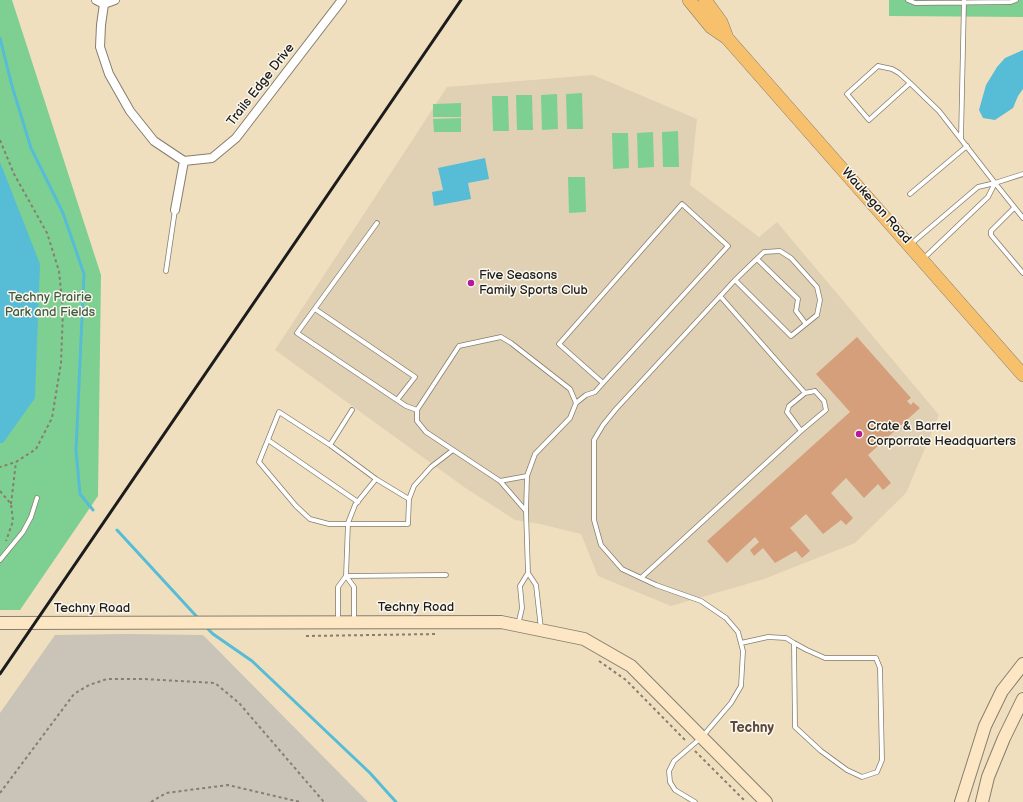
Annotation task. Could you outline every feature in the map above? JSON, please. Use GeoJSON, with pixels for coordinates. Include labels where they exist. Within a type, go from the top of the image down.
{"type":"FeatureCollection","features":[{"type":"Feature","properties":{"kind":"main road","name":"Waukegan Road"},"geometry":{"type":"LineString","coordinates":[[689,0],[711,27],[727,38],[923,259],[1023,375]]}},
{"type":"Feature","properties":{"kind":"main road","name":"Waukegan Road"},"geometry":{"type":"LineString","coordinates":[[706,0],[721,22],[727,38]]}},
{"type":"Feature","properties":{"kind":"main road","name":"Techny Road"},"geometry":{"type":"LineString","coordinates":[[0,623],[501,622],[584,638],[631,666],[766,802]]}},
{"type":"Feature","properties":{"kind":"main road"},"geometry":{"type":"LineString","coordinates":[[961,802],[985,726],[1002,692],[1023,664]]}},
{"type":"Feature","properties":{"kind":"main road"},"geometry":{"type":"LineString","coordinates":[[982,802],[988,777],[1007,731],[1023,699]]}},
{"type":"Feature","properties":{"kind":"street"},"geometry":{"type":"LineString","coordinates":[[96,0],[104,4],[115,0]]}},
{"type":"Feature","properties":{"kind":"street","name":"Trails Edge Drive"},"geometry":{"type":"LineString","coordinates":[[184,161],[212,158],[236,138],[342,0]]}},
{"type":"Feature","properties":{"kind":"street"},"geometry":{"type":"LineString","coordinates":[[104,4],[100,47],[109,74],[130,111],[154,141],[184,161],[175,210]]}},
{"type":"Feature","properties":{"kind":"lane"},"geometry":{"type":"LineString","coordinates":[[908,0],[915,3],[964,1],[1011,2],[1016,0]]}},
{"type":"Feature","properties":{"kind":"lane"},"geometry":{"type":"LineString","coordinates":[[962,139],[964,1]]}},
{"type":"Feature","properties":{"kind":"lane"},"geometry":{"type":"LineString","coordinates":[[910,83],[869,120],[847,94],[878,66],[892,69],[899,73],[910,83],[939,111],[1023,218]]}},
{"type":"Feature","properties":{"kind":"lane"},"geometry":{"type":"LineString","coordinates":[[910,194],[967,146]]}},
{"type":"Feature","properties":{"kind":"lane"},"geometry":{"type":"LineString","coordinates":[[910,245],[978,187],[1023,174]]}},
{"type":"Feature","properties":{"kind":"lane"},"geometry":{"type":"LineString","coordinates":[[923,259],[988,197],[995,183]]}},
{"type":"Feature","properties":{"kind":"lane"},"geometry":{"type":"LineString","coordinates":[[541,630],[536,585],[528,573],[526,511],[527,476],[536,454],[570,418],[576,403],[586,395],[595,392],[728,246],[682,204],[558,344],[603,383]]}},
{"type":"Feature","properties":{"kind":"lane"},"geometry":{"type":"LineString","coordinates":[[1014,208],[991,231],[991,235],[1023,273]]}},
{"type":"Feature","properties":{"kind":"lane"},"geometry":{"type":"LineString","coordinates":[[166,271],[175,210]]}},
{"type":"Feature","properties":{"kind":"lane"},"geometry":{"type":"LineString","coordinates":[[377,223],[297,333],[397,400],[417,410]]}},
{"type":"Feature","properties":{"kind":"lane"},"geometry":{"type":"LineString","coordinates":[[695,802],[675,790],[670,782],[669,770],[674,761],[702,737],[731,704],[741,686],[743,651],[738,632],[726,618],[702,601],[640,578],[622,569],[601,545],[594,520],[594,440],[612,414],[735,280],[764,252],[780,251],[791,258],[817,287],[820,300],[817,315],[791,336],[735,280]]}},
{"type":"Feature","properties":{"kind":"lane"},"geometry":{"type":"LineString","coordinates":[[757,259],[798,300],[796,311],[806,324]]}},
{"type":"Feature","properties":{"kind":"lane"},"geometry":{"type":"LineString","coordinates":[[720,296],[805,393]]}},
{"type":"Feature","properties":{"kind":"lane"},"geometry":{"type":"LineString","coordinates":[[315,309],[415,377],[397,400]]}},
{"type":"Feature","properties":{"kind":"lane"},"geometry":{"type":"LineString","coordinates":[[526,511],[500,481],[426,432],[417,421],[417,410],[460,346],[501,337],[511,343],[570,389],[576,403]]}},
{"type":"Feature","properties":{"kind":"lane"},"geometry":{"type":"LineString","coordinates":[[640,578],[801,430],[826,410],[824,401],[815,392],[805,393],[790,406],[786,412],[801,430]]}},
{"type":"Feature","properties":{"kind":"lane"},"geometry":{"type":"LineString","coordinates":[[330,445],[352,410]]}},
{"type":"Feature","properties":{"kind":"lane"},"geometry":{"type":"LineString","coordinates":[[409,499],[376,479],[330,445],[279,412],[260,462],[296,506],[310,519],[329,524],[408,524],[409,499],[414,486],[431,467],[453,450]]}},
{"type":"Feature","properties":{"kind":"lane"},"geometry":{"type":"LineString","coordinates":[[268,440],[358,502]]}},
{"type":"Feature","properties":{"kind":"lane"},"geometry":{"type":"LineString","coordinates":[[500,481],[527,476]]}},
{"type":"Feature","properties":{"kind":"lane"},"geometry":{"type":"LineString","coordinates":[[338,622],[338,587],[346,576],[348,523],[358,502],[376,479]]}},
{"type":"Feature","properties":{"kind":"lane"},"geometry":{"type":"LineString","coordinates":[[0,560],[23,532],[31,517],[37,498]]}},
{"type":"Feature","properties":{"kind":"lane"},"geometry":{"type":"LineString","coordinates":[[518,625],[522,608],[520,586],[528,573]]}},
{"type":"Feature","properties":{"kind":"lane"},"geometry":{"type":"LineString","coordinates":[[346,576],[446,575]]}},
{"type":"Feature","properties":{"kind":"lane"},"geometry":{"type":"LineString","coordinates":[[346,576],[354,587],[354,622]]}},
{"type":"Feature","properties":{"kind":"lane"},"geometry":{"type":"LineString","coordinates":[[741,643],[768,637],[786,638],[825,658],[876,658],[880,668],[882,760],[877,772],[862,777],[847,770],[821,751],[795,726],[794,643]]}},
{"type":"Feature","properties":{"kind":"path"},"geometry":{"type":"LineString","coordinates":[[0,140],[14,174],[47,233],[59,271],[63,310],[61,362],[52,418],[36,449],[16,462],[0,467]]}},
{"type":"Feature","properties":{"kind":"path"},"geometry":{"type":"LineString","coordinates":[[5,544],[13,522],[11,504],[16,462]]}},
{"type":"Feature","properties":{"kind":"path"},"geometry":{"type":"LineString","coordinates":[[0,491],[11,504]]}},
{"type":"Feature","properties":{"kind":"path"},"geometry":{"type":"LineString","coordinates":[[306,636],[444,634]]}},
{"type":"Feature","properties":{"kind":"path"},"geometry":{"type":"LineString","coordinates":[[596,659],[626,680],[746,802]]}},
{"type":"Feature","properties":{"kind":"path"},"geometry":{"type":"LineString","coordinates":[[0,793],[74,694],[89,684],[107,679],[144,679],[165,681],[183,680],[215,683],[226,691],[239,703],[324,802]]}},
{"type":"Feature","properties":{"kind":"path"},"geometry":{"type":"LineString","coordinates":[[151,802],[166,794],[228,785],[300,802]]}},
{"type":"Feature","properties":{"kind":"shaded area"},"geometry":{"type":"Polygon","coordinates":[[[593,75],[697,119],[690,185],[759,237],[777,222],[939,415],[906,493],[855,543],[764,579],[671,606],[598,576],[581,534],[540,524],[515,520],[464,487],[275,350],[447,87],[593,75]]]}},
{"type":"Feature","properties":{"kind":"shaded area"},"geometry":{"type":"Polygon","coordinates":[[[55,635],[203,635],[368,802],[0,802],[0,713],[55,635]]]}},
{"type":"Feature","properties":{"kind":"green space","name":"Techny Prairie Park and Fields"},"geometry":{"type":"Polygon","coordinates":[[[0,0],[12,0],[101,275],[98,496],[20,610],[0,610],[0,0]]]}},
{"type":"Feature","properties":{"kind":"green space"},"geometry":{"type":"Polygon","coordinates":[[[889,0],[1023,0],[1023,17],[889,16],[889,0]]]}},
{"type":"Feature","properties":{"kind":"green space"},"geometry":{"type":"Polygon","coordinates":[[[582,93],[583,129],[567,129],[566,94],[582,93]]]}},
{"type":"Feature","properties":{"kind":"green space"},"geometry":{"type":"Polygon","coordinates":[[[557,94],[558,129],[542,130],[541,95],[557,94]]]}},
{"type":"Feature","properties":{"kind":"green space"},"geometry":{"type":"Polygon","coordinates":[[[516,95],[532,95],[533,130],[517,130],[516,95]]]}},
{"type":"Feature","properties":{"kind":"green space"},"geometry":{"type":"Polygon","coordinates":[[[492,96],[508,96],[509,131],[493,131],[492,96]]]}},
{"type":"Feature","properties":{"kind":"green space"},"geometry":{"type":"Polygon","coordinates":[[[461,103],[461,117],[433,117],[433,104],[461,103]]]}},
{"type":"Feature","properties":{"kind":"green space"},"geometry":{"type":"Polygon","coordinates":[[[461,118],[461,132],[434,132],[433,119],[461,118]]]}},
{"type":"Feature","properties":{"kind":"green space"},"geometry":{"type":"Polygon","coordinates":[[[678,131],[679,167],[663,167],[662,132],[678,131]]]}},
{"type":"Feature","properties":{"kind":"green space"},"geometry":{"type":"Polygon","coordinates":[[[653,132],[654,167],[638,168],[637,133],[653,132]]]}},
{"type":"Feature","properties":{"kind":"green space"},"geometry":{"type":"Polygon","coordinates":[[[612,133],[628,133],[629,168],[613,169],[612,133]]]}},
{"type":"Feature","properties":{"kind":"green space"},"geometry":{"type":"Polygon","coordinates":[[[568,177],[585,177],[586,212],[569,213],[568,177]]]}},
{"type":"Feature","properties":{"kind":"water"},"geometry":{"type":"Polygon","coordinates":[[[1023,50],[1023,89],[1013,108],[995,120],[983,118],[979,110],[986,85],[997,67],[1005,58],[1023,50]]]}},
{"type":"Feature","properties":{"kind":"water"},"geometry":{"type":"Polygon","coordinates":[[[485,158],[489,179],[468,183],[471,199],[434,206],[432,192],[443,190],[438,168],[485,158]]]}},
{"type":"Feature","properties":{"kind":"water"},"geometry":{"type":"Polygon","coordinates":[[[0,162],[40,264],[35,398],[3,443],[0,443],[0,162]]]}},
{"type":"Feature","properties":{"kind":"building","name":"Crate & Barrel Corporrate Headquarters"},"geometry":{"type":"Polygon","coordinates":[[[857,337],[911,398],[907,401],[911,405],[913,402],[920,408],[868,455],[891,483],[883,490],[878,484],[864,498],[846,478],[831,493],[853,518],[846,525],[841,520],[823,534],[806,514],[790,528],[810,551],[802,558],[796,551],[775,563],[763,548],[754,556],[750,550],[759,542],[755,537],[727,563],[707,541],[850,412],[816,374],[857,337]]]}},
{"type":"Feature","properties":{"kind":"waterway"},"geometry":{"type":"LineString","coordinates":[[0,38],[12,86],[31,148],[63,213],[84,274],[76,450],[80,494],[93,510]]}},
{"type":"Feature","properties":{"kind":"waterway"},"geometry":{"type":"LineString","coordinates":[[117,530],[198,618]]}},
{"type":"Feature","properties":{"kind":"waterway"},"geometry":{"type":"LineString","coordinates":[[206,627],[213,634],[252,661],[370,773],[396,802]]}},
{"type":"Feature","properties":{"kind":"railway"},"geometry":{"type":"LineString","coordinates":[[0,674],[461,0]]}},
{"type":"Feature","properties":{"kind":"place","name":"Five Seasons Family Sports Club"},"geometry":{"type":"Point","coordinates":[471,283]}},
{"type":"Feature","properties":{"kind":"place","name":"Crate & Barrel Corporrate Headquarters"},"geometry":{"type":"Point","coordinates":[859,434]}},
{"type":"Feature","properties":{"kind":"district","name":"Techny"},"geometry":{"type":"Point","coordinates":[752,728]}}]}
